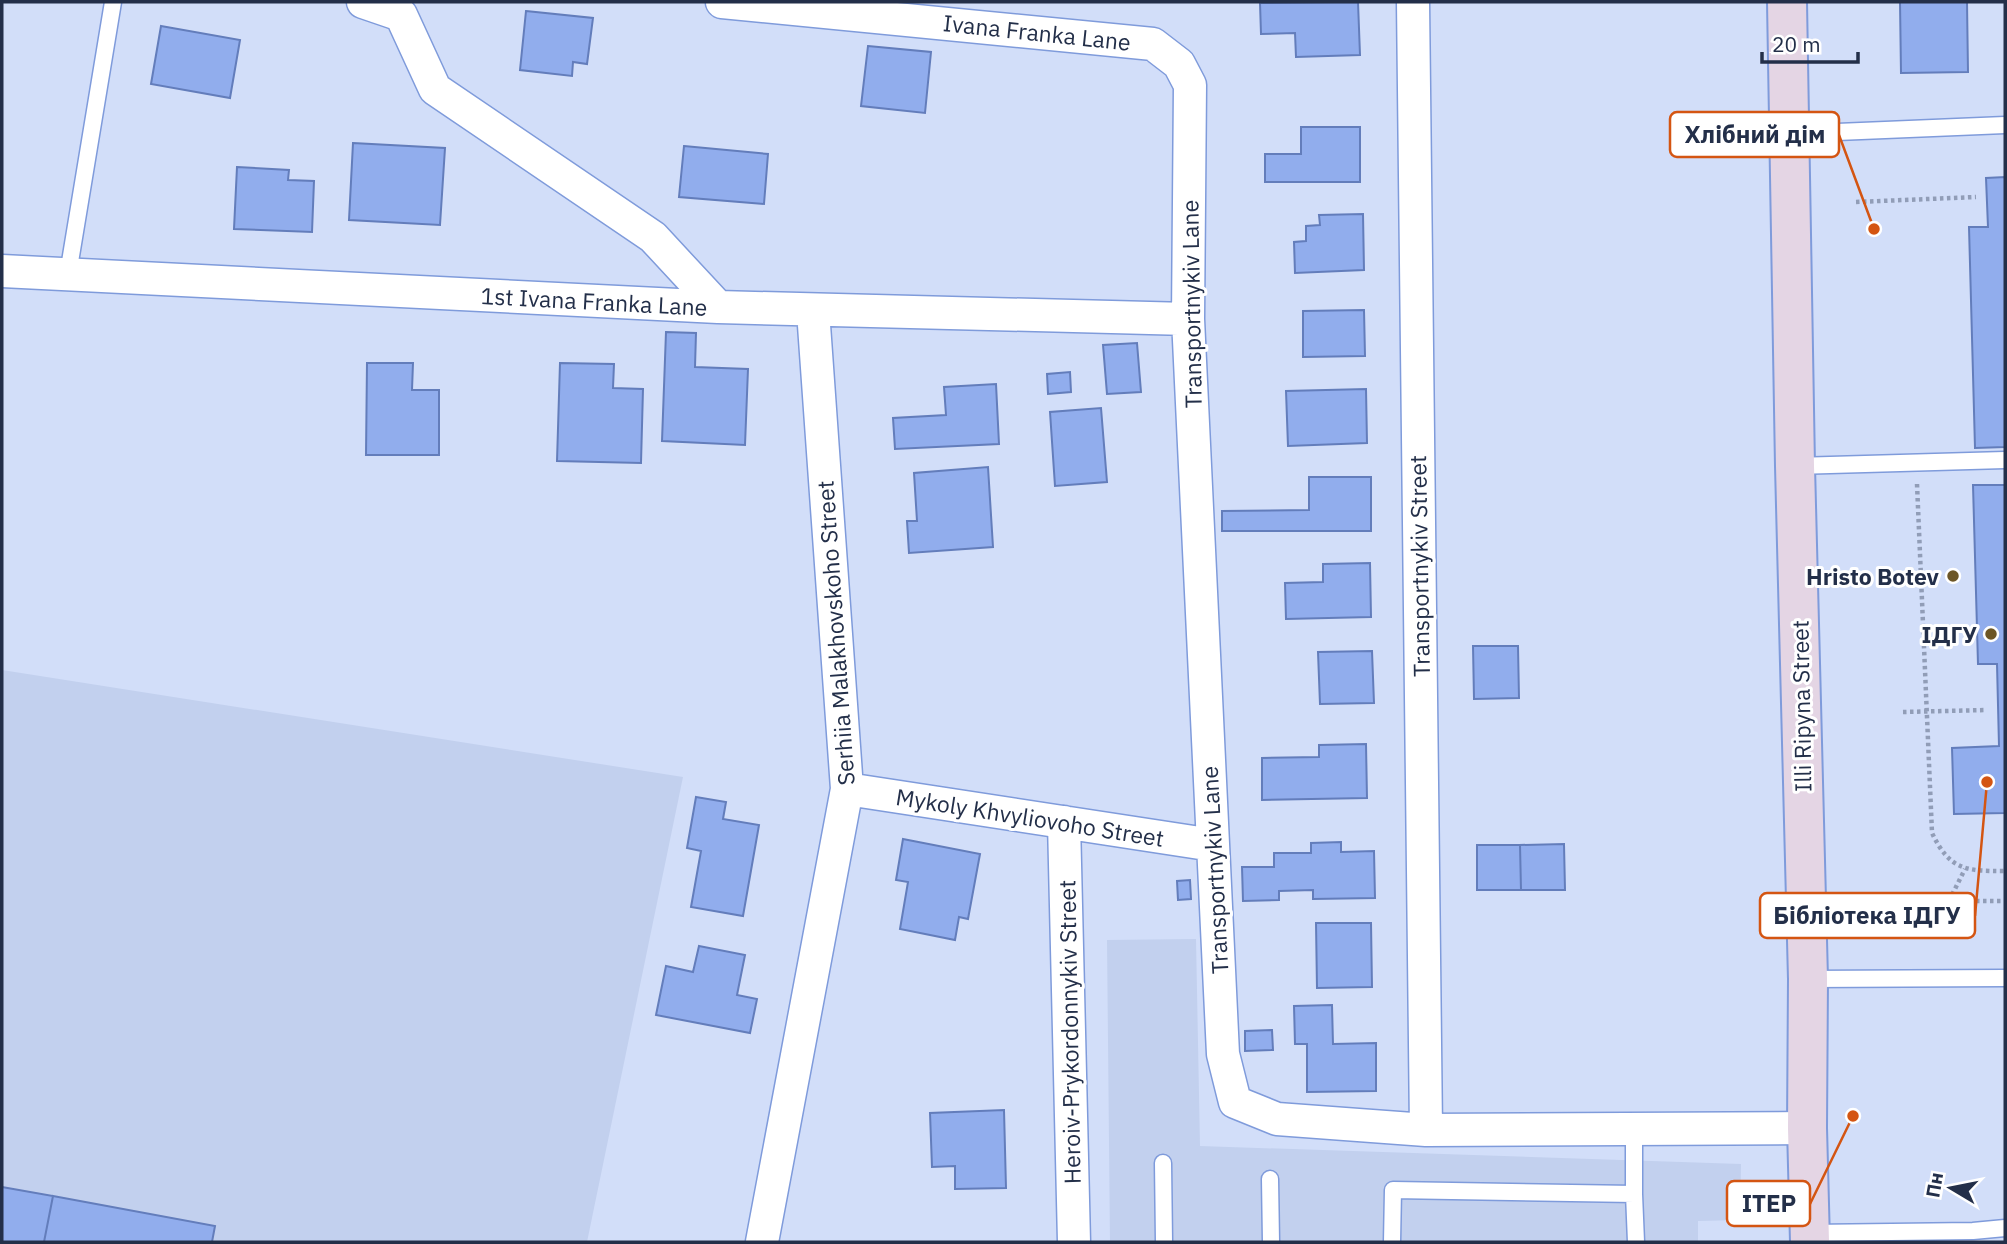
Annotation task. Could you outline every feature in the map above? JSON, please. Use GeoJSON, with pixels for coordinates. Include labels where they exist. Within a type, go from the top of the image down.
{"type":"FeatureCollection","features":[{"type":"Feature","properties":{"kind":"main road","name":"Illi Ripyna Street"},"geometry":{"type":"LineString","coordinates":[[1787,2],[1808,979],[1807,1128],[1810,1238]]}},
{"type":"Feature","properties":{"kind":"street"},"geometry":{"type":"LineString","coordinates":[[363,2],[408,8],[435,89],[653,237],[718,307]]}},
{"type":"Feature","properties":{"kind":"street","name":"Ivana Franka Lane"},"geometry":{"type":"LineString","coordinates":[[722,2],[1153,44],[1180,64]]}},
{"type":"Feature","properties":{"kind":"street","name":"Transportnykiv Street"},"geometry":{"type":"LineString","coordinates":[[1413,2],[1426,1130]]}},
{"type":"Feature","properties":{"kind":"street","name":"Transportnykiv Lane"},"geometry":{"type":"LineString","coordinates":[[1180,64],[1190,85],[1188,319],[1223,1054],[1235,1102],[1277,1119],[1426,1130],[1807,1128]]}},
{"type":"Feature","properties":{"kind":"street","name":"1st Ivana Franka Lane"},"geometry":{"type":"LineString","coordinates":[[2,271],[813,311],[1188,319]]}},
{"type":"Feature","properties":{"kind":"street","name":"Serhiia Malakhovskoho Street"},"geometry":{"type":"LineString","coordinates":[[762,1242],[847,789],[813,311]]}},
{"type":"Feature","properties":{"kind":"street","name":"Mykoly Khvyliovoho Street"},"geometry":{"type":"LineString","coordinates":[[847,789],[1213,845]]}},
{"type":"Feature","properties":{"kind":"street","name":"Heroiv-Prykordonnykiv Street"},"geometry":{"type":"LineString","coordinates":[[1064,822],[1074,1242]]}},
{"type":"Feature","properties":{"kind":"lane"},"geometry":{"type":"LineString","coordinates":[[68,274],[113,2]]}},
{"type":"Feature","properties":{"kind":"lane"},"geometry":{"type":"LineString","coordinates":[[1789,134],[2005,125]]}},
{"type":"Feature","properties":{"kind":"lane"},"geometry":{"type":"LineString","coordinates":[[1795,466],[2005,460]]}},
{"type":"Feature","properties":{"kind":"lane"},"geometry":{"type":"LineString","coordinates":[[1808,979],[2005,978]]}},
{"type":"Feature","properties":{"kind":"lane"},"geometry":{"type":"LineString","coordinates":[[1634,1129],[1636,1242]]}},
{"type":"Feature","properties":{"kind":"lane"},"geometry":{"type":"LineString","coordinates":[[1163,1163],[1164,1242]]}},
{"type":"Feature","properties":{"kind":"lane"},"geometry":{"type":"LineString","coordinates":[[1270,1179],[1271,1242]]}},
{"type":"Feature","properties":{"kind":"lane"},"geometry":{"type":"LineString","coordinates":[[1392,1242],[1393,1190],[1634,1194]]}},
{"type":"Feature","properties":{"kind":"lane"},"geometry":{"type":"LineString","coordinates":[[1810,1238],[2005,1228]]}},
{"type":"Feature","properties":{"kind":"path"},"geometry":{"type":"LineString","coordinates":[[1856,202],[1976,197]]}},
{"type":"Feature","properties":{"kind":"path"},"geometry":{"type":"LineString","coordinates":[[1916,462],[1933,833],[1940,849],[1950,861],[1965,869],[2005,871]]}},
{"type":"Feature","properties":{"kind":"path"},"geometry":{"type":"LineString","coordinates":[[1903,712],[1986,710]]}},
{"type":"Feature","properties":{"kind":"path"},"geometry":{"type":"LineString","coordinates":[[1949,901],[1965,869]]}},
{"type":"Feature","properties":{"kind":"path"},"geometry":{"type":"LineString","coordinates":[[1906,901],[2005,901]]}},
{"type":"Feature","properties":{"kind":"path"},"geometry":{"type":"LineString","coordinates":[[1854,936],[1906,926]]}},
{"type":"Feature","properties":{"kind":"shaded area"},"geometry":{"type":"Polygon","coordinates":[[[2,670],[683,777],[587,1242],[2,1242],[2,670]]]}},
{"type":"Feature","properties":{"kind":"shaded area"},"geometry":{"type":"Polygon","coordinates":[[[1196,939],[1200,1146],[1741,1164],[1740,1220],[1698,1221],[1698,1242],[1110,1242],[1107,940],[1196,939]]]}},
{"type":"Feature","properties":{"kind":"building"},"geometry":{"type":"Polygon","coordinates":[[[1358,2],[1360,55],[1296,57],[1295,33],[1261,34],[1260,3],[1358,2]]]}},
{"type":"Feature","properties":{"kind":"building"},"geometry":{"type":"Polygon","coordinates":[[[1900,2],[1967,2],[1968,72],[1901,73],[1900,2]]]}},
{"type":"Feature","properties":{"kind":"building"},"geometry":{"type":"Polygon","coordinates":[[[526,11],[593,18],[587,64],[573,62],[572,76],[520,70],[526,11]]]}},
{"type":"Feature","properties":{"kind":"building"},"geometry":{"type":"Polygon","coordinates":[[[161,26],[240,40],[230,98],[151,84],[161,26]]]}},
{"type":"Feature","properties":{"kind":"building"},"geometry":{"type":"Polygon","coordinates":[[[868,46],[931,52],[925,113],[861,106],[868,46]]]}},
{"type":"Feature","properties":{"kind":"building"},"geometry":{"type":"Polygon","coordinates":[[[1301,127],[1360,127],[1360,182],[1265,182],[1265,154],[1301,154],[1301,127]]]}},
{"type":"Feature","properties":{"kind":"building"},"geometry":{"type":"Polygon","coordinates":[[[353,143],[445,148],[440,225],[349,220],[353,143]]]}},
{"type":"Feature","properties":{"kind":"building"},"geometry":{"type":"Polygon","coordinates":[[[684,146],[768,154],[764,204],[679,197],[684,146]]]}},
{"type":"Feature","properties":{"kind":"building"},"geometry":{"type":"Polygon","coordinates":[[[237,167],[289,170],[288,180],[314,181],[312,232],[234,229],[237,167]]]}},
{"type":"Feature","properties":{"kind":"building"},"geometry":{"type":"Polygon","coordinates":[[[2005,177],[2005,447],[1975,448],[1969,227],[1988,227],[1986,178],[2005,177]]]}},
{"type":"Feature","properties":{"kind":"building"},"geometry":{"type":"Polygon","coordinates":[[[1363,214],[1364,270],[1295,273],[1294,242],[1306,241],[1306,226],[1320,225],[1319,215],[1363,214]]]}},
{"type":"Feature","properties":{"kind":"building"},"geometry":{"type":"Polygon","coordinates":[[[1364,310],[1365,356],[1303,357],[1303,311],[1364,310]]]}},
{"type":"Feature","properties":{"kind":"building"},"geometry":{"type":"Polygon","coordinates":[[[666,332],[696,333],[695,367],[748,369],[745,445],[662,441],[666,332]]]}},
{"type":"Feature","properties":{"kind":"building"},"geometry":{"type":"Polygon","coordinates":[[[1137,343],[1141,392],[1107,394],[1103,345],[1137,343]]]}},
{"type":"Feature","properties":{"kind":"building"},"geometry":{"type":"Polygon","coordinates":[[[367,363],[413,363],[412,390],[439,390],[439,455],[366,455],[367,363]]]}},
{"type":"Feature","properties":{"kind":"building"},"geometry":{"type":"Polygon","coordinates":[[[560,363],[614,364],[613,388],[643,389],[641,463],[557,461],[560,363]]]}},
{"type":"Feature","properties":{"kind":"building"},"geometry":{"type":"Polygon","coordinates":[[[1070,372],[1071,392],[1048,394],[1047,374],[1070,372]]]}},
{"type":"Feature","properties":{"kind":"building"},"geometry":{"type":"Polygon","coordinates":[[[996,384],[999,444],[895,449],[893,418],[946,415],[944,387],[996,384]]]}},
{"type":"Feature","properties":{"kind":"building"},"geometry":{"type":"Polygon","coordinates":[[[1366,389],[1367,443],[1288,446],[1286,391],[1366,389]]]}},
{"type":"Feature","properties":{"kind":"building"},"geometry":{"type":"Polygon","coordinates":[[[1101,408],[1107,482],[1055,486],[1050,412],[1101,408]]]}},
{"type":"Feature","properties":{"kind":"building"},"geometry":{"type":"Polygon","coordinates":[[[988,467],[993,547],[909,553],[907,521],[917,521],[914,473],[988,467]]]}},
{"type":"Feature","properties":{"kind":"building"},"geometry":{"type":"Polygon","coordinates":[[[1309,477],[1371,477],[1371,531],[1222,531],[1222,511],[1309,510],[1309,477]]]}},
{"type":"Feature","properties":{"kind":"building","name":"ІДГУ"},"geometry":{"type":"Polygon","coordinates":[[[1973,485],[2005,485],[2005,813],[1954,814],[1952,748],[1999,746],[1997,664],[1978,664],[1973,485]]]}},
{"type":"Feature","properties":{"kind":"building"},"geometry":{"type":"Polygon","coordinates":[[[1370,563],[1371,617],[1286,619],[1285,583],[1323,582],[1323,564],[1370,563]]]}},
{"type":"Feature","properties":{"kind":"building"},"geometry":{"type":"Polygon","coordinates":[[[1473,646],[1518,646],[1519,698],[1474,699],[1473,646]]]}},
{"type":"Feature","properties":{"kind":"building"},"geometry":{"type":"Polygon","coordinates":[[[1372,651],[1374,703],[1320,704],[1318,652],[1372,651]]]}},
{"type":"Feature","properties":{"kind":"building"},"geometry":{"type":"Polygon","coordinates":[[[1366,744],[1367,798],[1262,800],[1262,758],[1319,757],[1319,745],[1366,744]]]}},
{"type":"Feature","properties":{"kind":"building"},"geometry":{"type":"Polygon","coordinates":[[[696,797],[726,802],[723,819],[759,825],[743,916],[691,907],[701,851],[687,848],[696,797]]]}},
{"type":"Feature","properties":{"kind":"building"},"geometry":{"type":"Polygon","coordinates":[[[903,839],[980,854],[968,919],[959,917],[955,940],[900,929],[908,882],[896,880],[903,839]]]}},
{"type":"Feature","properties":{"kind":"building"},"geometry":{"type":"Polygon","coordinates":[[[1341,842],[1341,852],[1374,851],[1375,898],[1313,899],[1313,890],[1279,891],[1279,900],[1243,901],[1242,867],[1274,867],[1274,853],[1311,853],[1311,843],[1341,842]]]}},
{"type":"Feature","properties":{"kind":"building"},"geometry":{"type":"Polygon","coordinates":[[[1564,844],[1565,890],[1521,890],[1520,845],[1564,844]]]}},
{"type":"Feature","properties":{"kind":"building"},"geometry":{"type":"Polygon","coordinates":[[[1477,845],[1520,845],[1521,890],[1477,890],[1477,845]]]}},
{"type":"Feature","properties":{"kind":"building"},"geometry":{"type":"Polygon","coordinates":[[[1190,880],[1191,899],[1178,900],[1177,881],[1190,880]]]}},
{"type":"Feature","properties":{"kind":"building"},"geometry":{"type":"Polygon","coordinates":[[[1316,923],[1371,923],[1372,987],[1317,988],[1316,923]]]}},
{"type":"Feature","properties":{"kind":"building"},"geometry":{"type":"Polygon","coordinates":[[[699,946],[745,955],[737,995],[757,999],[750,1033],[656,1015],[666,966],[693,972],[699,946]]]}},
{"type":"Feature","properties":{"kind":"building"},"geometry":{"type":"Polygon","coordinates":[[[1332,1005],[1333,1044],[1376,1043],[1376,1091],[1307,1092],[1307,1044],[1295,1044],[1294,1006],[1332,1005]]]}},
{"type":"Feature","properties":{"kind":"building"},"geometry":{"type":"Polygon","coordinates":[[[1272,1030],[1273,1050],[1245,1051],[1245,1031],[1272,1030]]]}},
{"type":"Feature","properties":{"kind":"building"},"geometry":{"type":"Polygon","coordinates":[[[1004,1110],[1006,1188],[955,1189],[955,1166],[932,1167],[930,1113],[1004,1110]]]}},
{"type":"Feature","properties":{"kind":"building"},"geometry":{"type":"Polygon","coordinates":[[[2,1187],[53,1196],[44,1242],[2,1242],[2,1187]]]}},
{"type":"Feature","properties":{"kind":"building"},"geometry":{"type":"Polygon","coordinates":[[[53,1196],[215,1226],[212,1242],[44,1242],[53,1196]]]}},
{"type":"Feature","properties":{"kind":"place","name":"Хлібний дім"},"geometry":{"type":"Point","coordinates":[1874,229]}},
{"type":"Feature","properties":{"kind":"place","name":"Hristo Botev"},"geometry":{"type":"Point","coordinates":[1953,576]}},
{"type":"Feature","properties":{"kind":"place","name":"ІДГУ"},"geometry":{"type":"Point","coordinates":[1991,634]}},
{"type":"Feature","properties":{"kind":"place","name":"Бібліотека ІДГУ"},"geometry":{"type":"Point","coordinates":[1987,782]}},
{"type":"Feature","properties":{"kind":"place","name":"ITEP"},"geometry":{"type":"Point","coordinates":[1853,1116]}}]}
